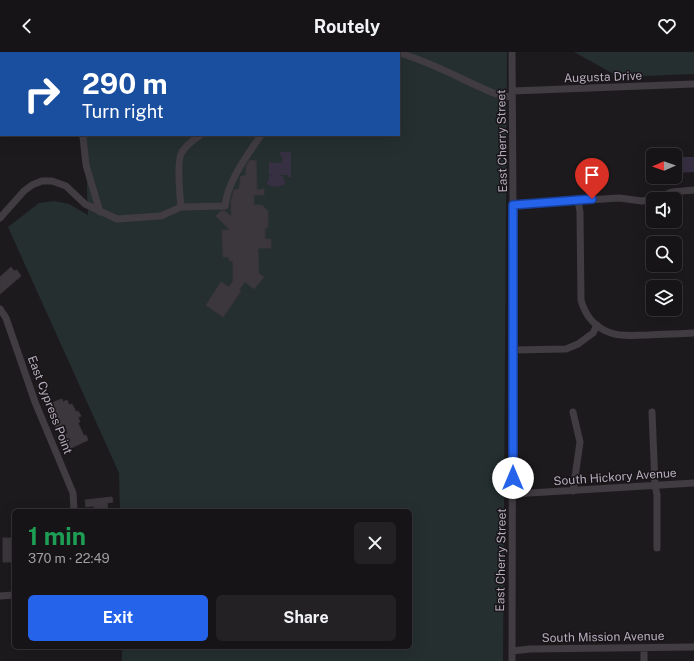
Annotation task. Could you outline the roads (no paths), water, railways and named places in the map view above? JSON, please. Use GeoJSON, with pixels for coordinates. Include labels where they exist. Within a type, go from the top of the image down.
{"type":"FeatureCollection","features":[{"type":"Feature","properties":{"kind":"street","name":"East Cherry Street"},"geometry":{"type":"LineString","coordinates":[[512,52],[512,661]]}},
{"type":"Feature","properties":{"kind":"street","name":"Augusta Drive"},"geometry":{"type":"LineString","coordinates":[[400,54],[440,68],[503,97],[512,94],[694,84]]}},
{"type":"Feature","properties":{"kind":"street"},"geometry":{"type":"LineString","coordinates":[[82,136],[86,165],[100,212]]}},
{"type":"Feature","properties":{"kind":"street"},"geometry":{"type":"LineString","coordinates":[[181,208],[179,162],[181,152],[199,136]]}},
{"type":"Feature","properties":{"kind":"street"},"geometry":{"type":"LineString","coordinates":[[0,218],[24,191],[32,185],[42,181],[52,181],[66,186],[85,204],[117,219],[161,216],[181,208],[225,206],[226,194],[240,167],[260,136]]}},
{"type":"Feature","properties":{"kind":"street"},"geometry":{"type":"LineString","coordinates":[[672,192],[694,190]]}},
{"type":"Feature","properties":{"kind":"street"},"geometry":{"type":"LineString","coordinates":[[513,205],[619,198],[646,200]]}},
{"type":"Feature","properties":{"kind":"street"},"geometry":{"type":"LineString","coordinates":[[578,200],[580,219],[581,300],[583,309],[589,318],[597,325],[611,333],[626,336],[694,333]]}},
{"type":"Feature","properties":{"kind":"street","name":"East Cypress Point"},"geometry":{"type":"LineString","coordinates":[[0,309],[6,318],[34,402],[73,493],[74,509]]}},
{"type":"Feature","properties":{"kind":"street"},"geometry":{"type":"LineString","coordinates":[[513,350],[566,349],[578,344],[593,333],[597,325]]}},
{"type":"Feature","properties":{"kind":"street"},"geometry":{"type":"LineString","coordinates":[[573,412],[580,442],[573,491]]}},
{"type":"Feature","properties":{"kind":"street"},"geometry":{"type":"LineString","coordinates":[[652,412],[655,485],[657,495],[657,548]]}},
{"type":"Feature","properties":{"kind":"street","name":"South Hickory Avenue"},"geometry":{"type":"LineString","coordinates":[[513,494],[694,483]]}},
{"type":"Feature","properties":{"kind":"street"},"geometry":{"type":"LineString","coordinates":[[0,596],[12,595]]}},
{"type":"Feature","properties":{"kind":"street","name":"South Mission Avenue"},"geometry":{"type":"LineString","coordinates":[[512,651],[530,649],[694,646]]}},
{"type":"Feature","properties":{"kind":"street"},"geometry":{"type":"LineString","coordinates":[[644,648],[644,661]]}}]}
